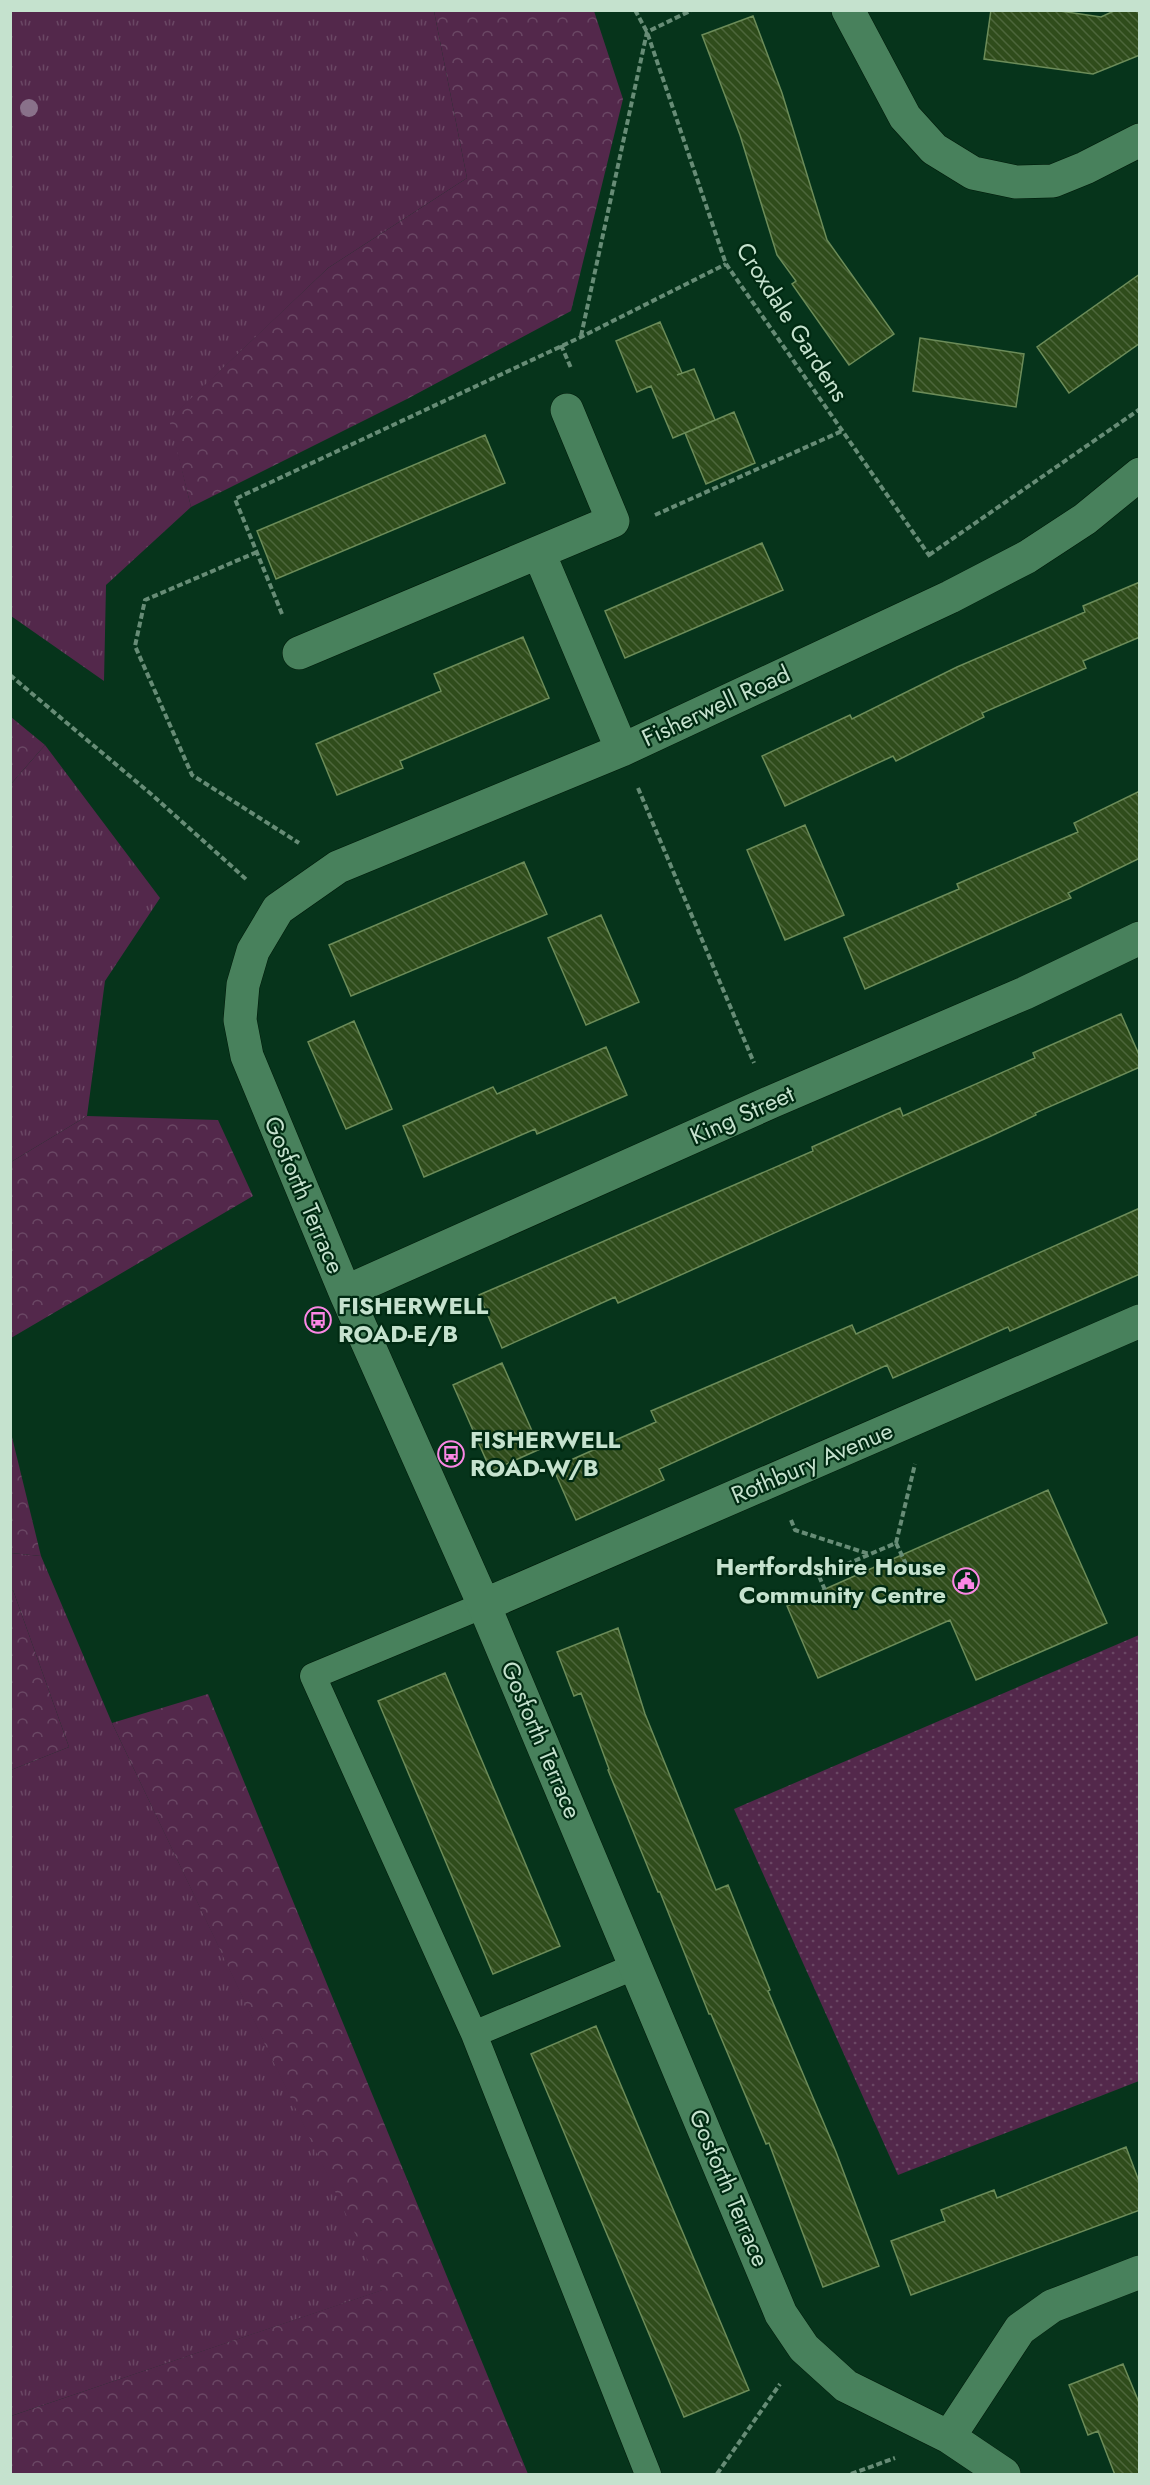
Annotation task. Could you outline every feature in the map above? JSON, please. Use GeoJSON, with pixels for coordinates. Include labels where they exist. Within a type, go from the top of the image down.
{"type":"FeatureCollection","features":[{"type":"Feature","properties":{"kind":"street"},"geometry":{"type":"LineString","coordinates":[[848,10],[905,117],[934,149],[973,173],[1016,182],[1053,181],[1086,168],[1140,140]]}},
{"type":"Feature","properties":{"kind":"street"},"geometry":{"type":"LineString","coordinates":[[299,653],[613,521],[567,410]]}},
{"type":"Feature","properties":{"kind":"street","name":"Fisherwell Road"},"geometry":{"type":"LineString","coordinates":[[278,909],[338,867],[622,750],[950,597],[1027,556],[1075,525],[1140,474]]}},
{"type":"Feature","properties":{"kind":"street"},"geometry":{"type":"LineString","coordinates":[[539,553],[622,750]]}},
{"type":"Feature","properties":{"kind":"street","name":"Gosforth Terrace"},"geometry":{"type":"LineString","coordinates":[[278,909],[253,951],[243,985],[240,1020],[247,1056],[345,1292],[484,1605],[781,2313],[804,2348],[846,2386],[949,2438],[1004,2475]]}},
{"type":"Feature","properties":{"kind":"street","name":"King Street"},"geometry":{"type":"LineString","coordinates":[[345,1292],[771,1102],[1025,993],[1140,938]]}},
{"type":"Feature","properties":{"kind":"street","name":"Rothbury Avenue"},"geometry":{"type":"LineString","coordinates":[[484,1605],[1140,1320]]}},
{"type":"Feature","properties":{"kind":"street"},"geometry":{"type":"LineString","coordinates":[[949,2438],[1020,2329],[1052,2306],[1140,2272]]}},
{"type":"Feature","properties":{"kind":"lane"},"geometry":{"type":"LineString","coordinates":[[484,1605],[313,1676],[474,2034],[648,2475]]}},
{"type":"Feature","properties":{"kind":"lane"},"geometry":{"type":"LineString","coordinates":[[474,2034],[636,1966]]}},
{"type":"Feature","properties":{"kind":"path","name":"Croxdale Gardens"},"geometry":{"type":"LineString","coordinates":[[635,10],[647,32],[726,264],[929,555],[950,597]]}},
{"type":"Feature","properties":{"kind":"path"},"geometry":{"type":"LineString","coordinates":[[581,337],[647,32],[692,10]]}},
{"type":"Feature","properties":{"kind":"path"},"geometry":{"type":"LineString","coordinates":[[299,653],[235,499],[581,337],[726,264]]}},
{"type":"Feature","properties":{"kind":"path"},"geometry":{"type":"LineString","coordinates":[[929,555],[1140,409]]}},
{"type":"Feature","properties":{"kind":"path"},"geometry":{"type":"LineString","coordinates":[[613,521],[649,518],[842,431]]}},
{"type":"Feature","properties":{"kind":"path"},"geometry":{"type":"LineString","coordinates":[[257,552],[145,600],[135,646],[192,775],[338,867]]}},
{"type":"Feature","properties":{"kind":"path"},"geometry":{"type":"LineString","coordinates":[[10,675],[151,794],[278,909]]}},
{"type":"Feature","properties":{"kind":"path"},"geometry":{"type":"LineString","coordinates":[[622,750],[771,1102]]}},
{"type":"Feature","properties":{"kind":"path"},"geometry":{"type":"LineString","coordinates":[[907,1566],[896,1543],[927,1413]]}},
{"type":"Feature","properties":{"kind":"path"},"geometry":{"type":"LineString","coordinates":[[775,1479],[795,1530],[869,1554]]}},
{"type":"Feature","properties":{"kind":"path"},"geometry":{"type":"LineString","coordinates":[[825,1590],[819,1576],[896,1543]]}},
{"type":"Feature","properties":{"kind":"path"},"geometry":{"type":"LineString","coordinates":[[717,2475],[804,2348]]}},
{"type":"Feature","properties":{"kind":"green space"},"geometry":{"type":"Polygon","coordinates":[[[11,11],[434,11],[467,178],[328,268],[170,419],[191,507],[106,585],[104,681],[11,616],[11,11]]]}},
{"type":"Feature","properties":{"kind":"green space"},"geometry":{"type":"Polygon","coordinates":[[[434,11],[594,11],[623,99],[571,311],[407,399],[191,507],[169,419],[328,268],[467,178],[434,11]]]}},
{"type":"Feature","properties":{"kind":"green space"},"geometry":{"type":"Polygon","coordinates":[[[11,717],[45,745],[11,784],[11,717]]]}},
{"type":"Feature","properties":{"kind":"green space"},"geometry":{"type":"Polygon","coordinates":[[[45,745],[160,898],[105,981],[87,1116],[11,1162],[11,784],[45,745]]]}},
{"type":"Feature","properties":{"kind":"green space"},"geometry":{"type":"Polygon","coordinates":[[[87,1116],[218,1120],[253,1196],[11,1338],[11,1162],[87,1116]]]}},
{"type":"Feature","properties":{"kind":"green space"},"geometry":{"type":"Polygon","coordinates":[[[11,1433],[41,1556],[11,1553],[11,1433]]]}},
{"type":"Feature","properties":{"kind":"green space"},"geometry":{"type":"Polygon","coordinates":[[[11,1553],[41,1556],[112,1723],[383,2290],[11,2416],[11,1770],[69,1747],[13,1590],[11,1591],[11,1553]]]}},
{"type":"Feature","properties":{"kind":"green space"},"geometry":{"type":"Polygon","coordinates":[[[13,1590],[69,1747],[11,1770],[10,1591],[13,1590]]]}},
{"type":"Feature","properties":{"kind":"green space"},"geometry":{"type":"Polygon","coordinates":[[[1139,1635],[1139,2081],[898,2175],[734,1809],[1139,1635]]]}},
{"type":"Feature","properties":{"kind":"green space"},"geometry":{"type":"Polygon","coordinates":[[[208,1694],[528,2474],[11,2474],[11,2416],[382,2290],[112,1723],[208,1694]]]}},
{"type":"Feature","properties":{"kind":"building"},"geometry":{"type":"Polygon","coordinates":[[[991,10],[1053,10],[1101,17],[1116,10],[1140,10],[1140,55],[1093,74],[984,59],[991,10]]]}},
{"type":"Feature","properties":{"kind":"building"},"geometry":{"type":"Polygon","coordinates":[[[753,16],[782,93],[827,240],[894,334],[849,365],[792,284],[796,281],[777,255],[740,135],[702,35],[753,16]]]}},
{"type":"Feature","properties":{"kind":"building"},"geometry":{"type":"Polygon","coordinates":[[[1140,274],[1140,343],[1069,393],[1037,347],[1140,274]]]}},
{"type":"Feature","properties":{"kind":"building"},"geometry":{"type":"Polygon","coordinates":[[[660,322],[682,373],[677,375],[694,369],[715,420],[673,438],[651,386],[637,392],[616,341],[660,322]]]}},
{"type":"Feature","properties":{"kind":"building"},"geometry":{"type":"Polygon","coordinates":[[[920,338],[1024,354],[1016,407],[913,391],[920,338]]]}},
{"type":"Feature","properties":{"kind":"building"},"geometry":{"type":"Polygon","coordinates":[[[734,412],[755,463],[706,484],[685,433],[734,412]]]}},
{"type":"Feature","properties":{"kind":"building"},"geometry":{"type":"Polygon","coordinates":[[[485,435],[505,483],[276,579],[257,531],[485,435]]]}},
{"type":"Feature","properties":{"kind":"building"},"geometry":{"type":"Polygon","coordinates":[[[762,543],[783,590],[625,658],[605,611],[762,543]]]}},
{"type":"Feature","properties":{"kind":"building"},"geometry":{"type":"Polygon","coordinates":[[[1140,582],[1140,637],[1083,661],[1086,668],[982,713],[984,717],[896,761],[893,756],[785,806],[762,756],[850,715],[852,719],[957,667],[1085,612],[1083,606],[1140,582]]]}},
{"type":"Feature","properties":{"kind":"building"},"geometry":{"type":"Polygon","coordinates":[[[523,637],[549,698],[400,761],[403,768],[337,795],[316,744],[441,691],[434,674],[523,637]]]}},
{"type":"Feature","properties":{"kind":"building"},"geometry":{"type":"Polygon","coordinates":[[[1140,791],[1140,858],[1068,893],[1071,898],[865,989],[844,938],[959,889],[957,884],[1078,832],[1074,823],[1140,791]]]}},
{"type":"Feature","properties":{"kind":"building"},"geometry":{"type":"Polygon","coordinates":[[[805,825],[844,915],[785,940],[747,850],[805,825]]]}},
{"type":"Feature","properties":{"kind":"building"},"geometry":{"type":"Polygon","coordinates":[[[524,862],[547,914],[351,996],[329,945],[524,862]]]}},
{"type":"Feature","properties":{"kind":"building"},"geometry":{"type":"Polygon","coordinates":[[[601,915],[639,1002],[586,1025],[548,938],[601,915]]]}},
{"type":"Feature","properties":{"kind":"building"},"geometry":{"type":"Polygon","coordinates":[[[1121,1014],[1140,1057],[1140,1067],[618,1303],[615,1297],[502,1348],[479,1295],[813,1151],[812,1147],[900,1108],[903,1116],[1035,1058],[1033,1053],[1121,1014]]]}},
{"type":"Feature","properties":{"kind":"building"},"geometry":{"type":"Polygon","coordinates":[[[354,1021],[392,1109],[346,1129],[308,1042],[354,1021]]]}},
{"type":"Feature","properties":{"kind":"building"},"geometry":{"type":"Polygon","coordinates":[[[606,1047],[627,1095],[537,1134],[535,1129],[424,1177],[403,1126],[493,1087],[497,1094],[606,1047]]]}},
{"type":"Feature","properties":{"kind":"building"},"geometry":{"type":"Polygon","coordinates":[[[1140,1208],[1140,1274],[1010,1331],[1008,1327],[893,1378],[887,1365],[659,1469],[664,1480],[576,1520],[553,1468],[656,1422],[651,1411],[852,1325],[856,1334],[1140,1208]]]}},
{"type":"Feature","properties":{"kind":"building"},"geometry":{"type":"Polygon","coordinates":[[[502,1363],[540,1449],[491,1471],[453,1385],[502,1363]]]}},
{"type":"Feature","properties":{"kind":"building","name":"Hertfordshire House Community Centre"},"geometry":{"type":"Polygon","coordinates":[[[1048,1490],[1107,1623],[976,1680],[950,1620],[818,1678],[787,1606],[1048,1490]]]}},
{"type":"Feature","properties":{"kind":"building"},"geometry":{"type":"Polygon","coordinates":[[[618,1628],[645,1714],[716,1890],[728,1885],[770,1990],[768,1991],[836,2152],[879,2266],[823,2287],[769,2143],[766,2144],[711,2014],[709,2014],[660,1892],[658,1892],[608,1770],[581,1693],[574,1696],[557,1652],[618,1628]]]}},
{"type":"Feature","properties":{"kind":"building"},"geometry":{"type":"Polygon","coordinates":[[[445,1673],[560,1946],[493,1974],[378,1701],[445,1673]]]}},
{"type":"Feature","properties":{"kind":"building"},"geometry":{"type":"Polygon","coordinates":[[[596,2026],[749,2390],[684,2417],[531,2054],[596,2026]]]}},
{"type":"Feature","properties":{"kind":"building"},"geometry":{"type":"Polygon","coordinates":[[[1126,2147],[1140,2184],[1140,2210],[911,2295],[891,2241],[945,2221],[941,2210],[994,2190],[997,2198],[1126,2147]]]}},
{"type":"Feature","properties":{"kind":"building"},"geometry":{"type":"Polygon","coordinates":[[[1123,2364],[1140,2405],[1140,2475],[1115,2475],[1098,2431],[1088,2435],[1069,2385],[1123,2364]]]}},
{"type":"Feature","properties":{"kind":"place","name":"FISHERWELL ROAD-E/B"},"geometry":{"type":"Point","coordinates":[318,1320]}},
{"type":"Feature","properties":{"kind":"place","name":"FISHERWELL ROAD-W/B"},"geometry":{"type":"Point","coordinates":[451,1454]}},
{"type":"Feature","properties":{"kind":"place","name":"Hertfordshire House Community Centre"},"geometry":{"type":"Point","coordinates":[966,1581]}}]}
